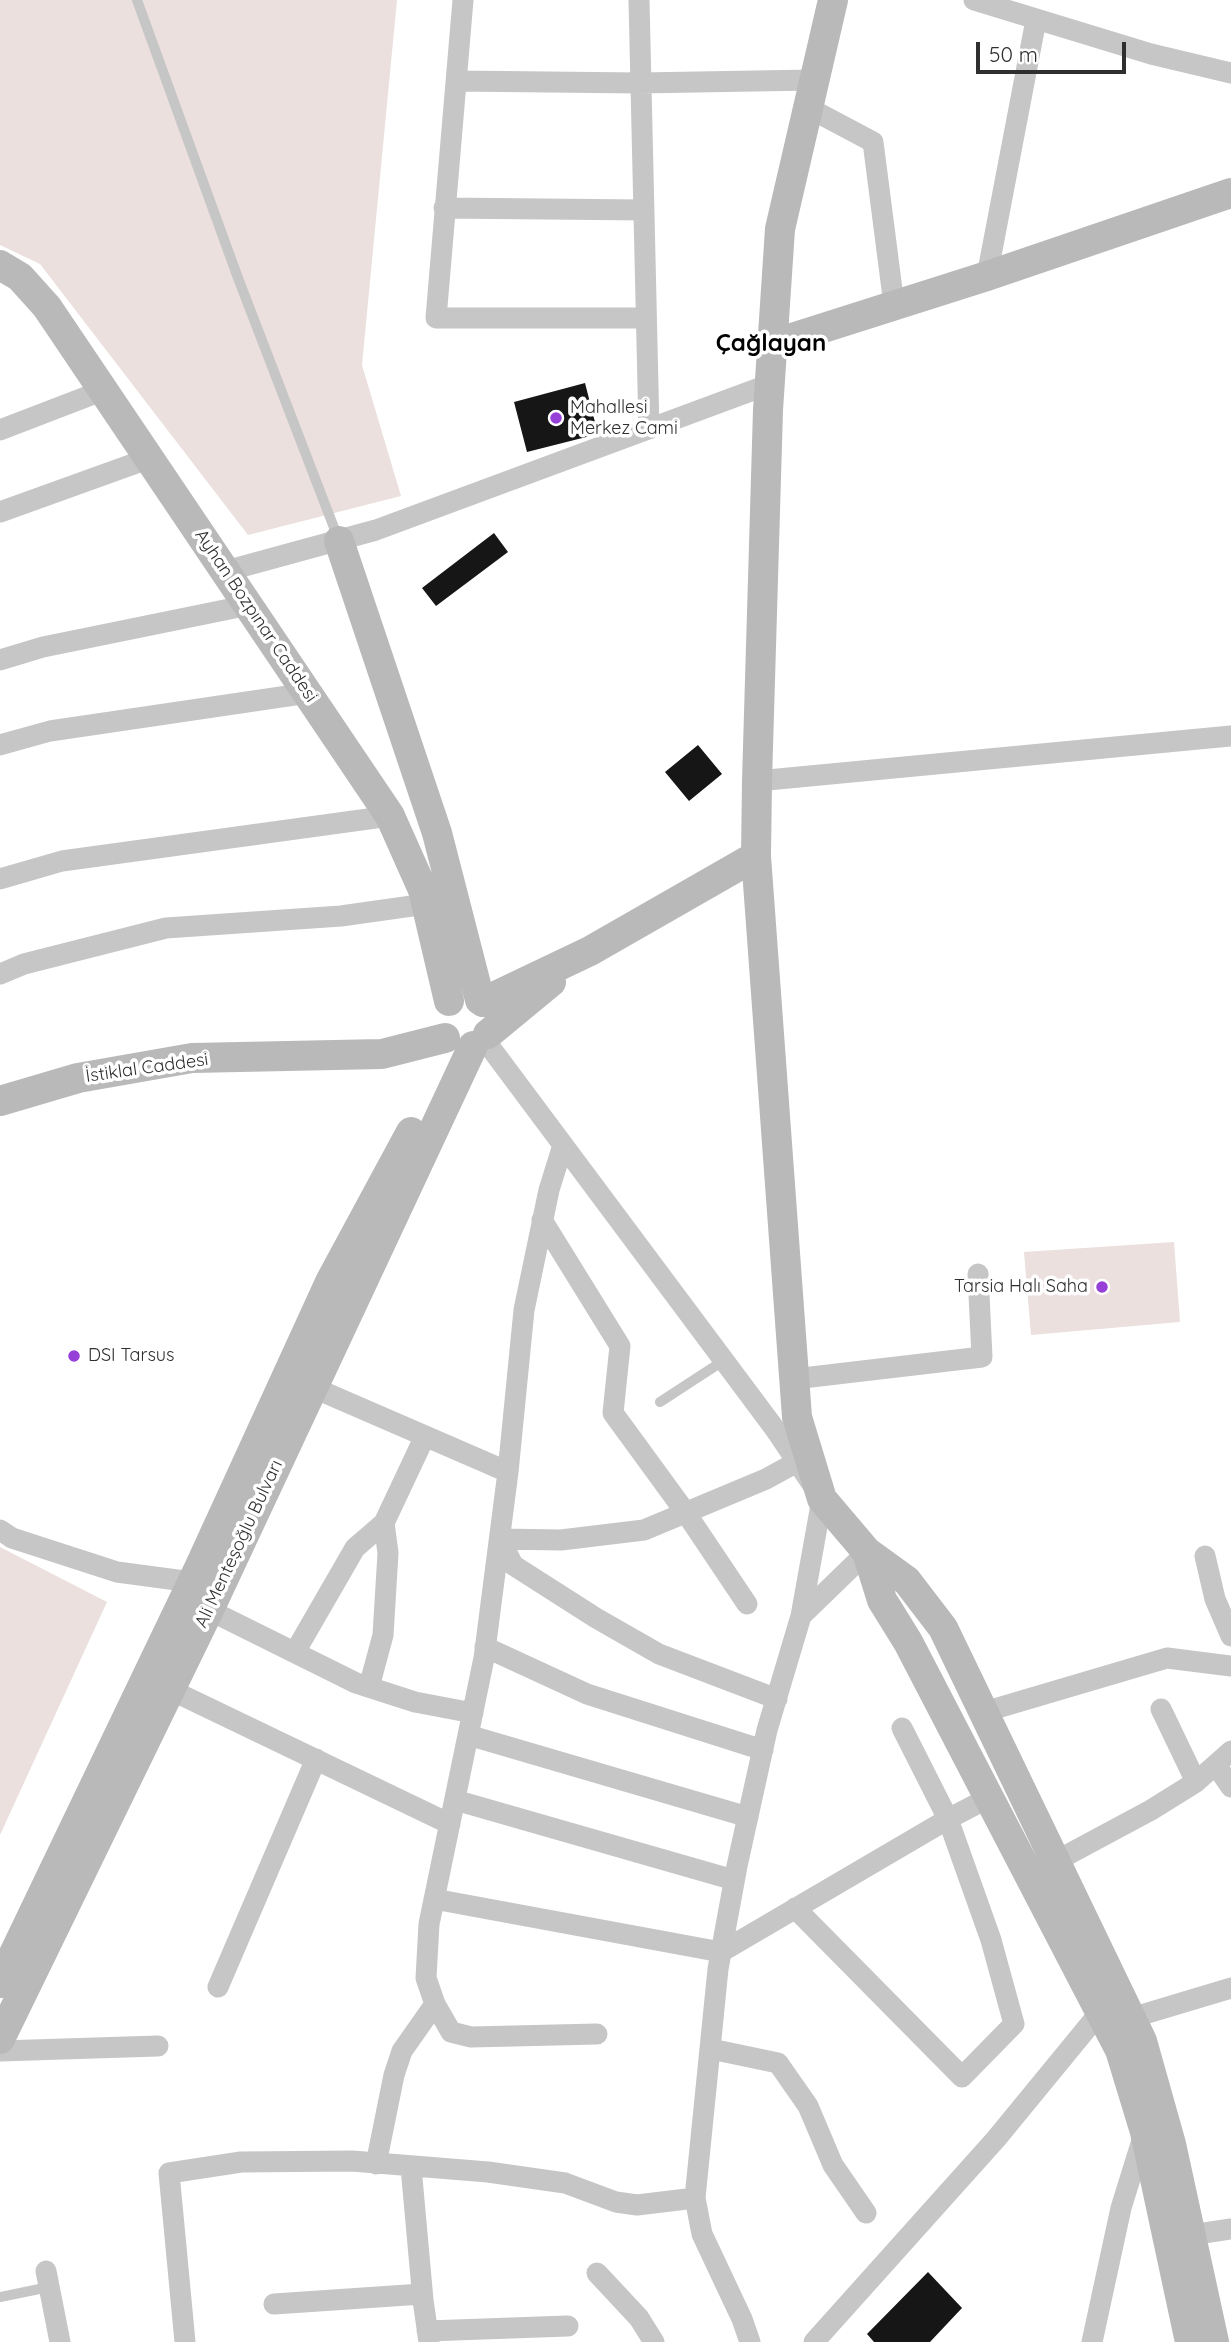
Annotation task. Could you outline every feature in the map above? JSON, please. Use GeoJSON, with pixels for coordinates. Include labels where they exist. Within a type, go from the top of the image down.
{"type":"FeatureCollection","features":[{"type":"Feature","properties":{"kind":"street"},"geometry":{"type":"LineString","coordinates":[[463,0],[436,318],[646,318]]}},
{"type":"Feature","properties":{"kind":"street"},"geometry":{"type":"LineString","coordinates":[[639,0],[649,429]]}},
{"type":"Feature","properties":{"kind":"street"},"geometry":{"type":"LineString","coordinates":[[750,2342],[702,2234],[695,2198],[721,1952],[734,1880],[763,1750],[802,1616],[822,1500],[797,1417],[756,856],[770,384],[780,229],[833,0]]}},
{"type":"Feature","properties":{"kind":"street"},"geometry":{"type":"LineString","coordinates":[[974,0],[1150,54],[1231,73]]}},
{"type":"Feature","properties":{"kind":"street"},"geometry":{"type":"LineString","coordinates":[[987,276],[1036,20]]}},
{"type":"Feature","properties":{"kind":"street"},"geometry":{"type":"LineString","coordinates":[[456,81],[640,83],[810,94],[873,142],[894,305]]}},
{"type":"Feature","properties":{"kind":"street"},"geometry":{"type":"LineString","coordinates":[[773,344],[1231,194]]}},
{"type":"Feature","properties":{"kind":"street"},"geometry":{"type":"LineString","coordinates":[[444,208],[644,210]]}},
{"type":"Feature","properties":{"kind":"street","name":"Ayhan Bozpınar Caddesi"},"geometry":{"type":"LineString","coordinates":[[7,275],[47,307],[390,816],[423,890],[449,1001]]}},
{"type":"Feature","properties":{"kind":"street"},"geometry":{"type":"LineString","coordinates":[[226,571],[376,530],[770,384]]}},
{"type":"Feature","properties":{"kind":"street"},"geometry":{"type":"LineString","coordinates":[[0,430],[104,390]]}},
{"type":"Feature","properties":{"kind":"street"},"geometry":{"type":"LineString","coordinates":[[0,512],[150,458]]}},
{"type":"Feature","properties":{"kind":"street"},"geometry":{"type":"LineString","coordinates":[[339,541],[440,846],[482,1001],[490,1014],[491,1028],[470,1040]]}},
{"type":"Feature","properties":{"kind":"street"},"geometry":{"type":"LineString","coordinates":[[0,660],[43,647],[248,605]]}},
{"type":"Feature","properties":{"kind":"street"},"geometry":{"type":"LineString","coordinates":[[0,745],[50,731],[308,693]]}},
{"type":"Feature","properties":{"kind":"street"},"geometry":{"type":"LineString","coordinates":[[757,781],[1231,736]]}},
{"type":"Feature","properties":{"kind":"street"},"geometry":{"type":"LineString","coordinates":[[0,879],[62,861],[390,816],[440,846]]}},
{"type":"Feature","properties":{"kind":"street"},"geometry":{"type":"LineString","coordinates":[[756,856],[590,951],[482,1001],[466,995],[449,1001],[440,1018],[470,1040],[563,1145],[797,1462],[822,1500],[867,1552],[907,1581],[943,1628],[1142,2041],[1164,2118],[1214,2342]]}},
{"type":"Feature","properties":{"kind":"street"},"geometry":{"type":"LineString","coordinates":[[0,974],[24,964],[166,928],[341,916],[426,904]]}},
{"type":"Feature","properties":{"kind":"street"},"geometry":{"type":"LineString","coordinates":[[470,1040],[590,951]]}},
{"type":"Feature","properties":{"kind":"street","name":"İstiklal Caddesi"},"geometry":{"type":"LineString","coordinates":[[0,1101],[78,1078],[192,1058],[382,1054],[470,1040]]}},
{"type":"Feature","properties":{"kind":"street","name":"Ali Menteşoğlu Bulvarı"},"geometry":{"type":"LineString","coordinates":[[0,2039],[209,1610],[470,1040]]}},
{"type":"Feature","properties":{"kind":"street","name":"Ali Menteşoğlu Bulvarı"},"geometry":{"type":"LineString","coordinates":[[0,1983],[192,1582],[330,1282],[470,1040]]}},
{"type":"Feature","properties":{"kind":"street"},"geometry":{"type":"LineString","coordinates":[[563,1145],[542,1220],[524,1310],[509,1472],[485,1647],[429,1924],[426,1978],[435,2004],[451,2032],[471,2037],[597,2034]]}},
{"type":"Feature","properties":{"kind":"street"},"geometry":{"type":"LineString","coordinates":[[542,1220],[620,1346],[613,1413],[686,1513],[747,1604]]}},
{"type":"Feature","properties":{"kind":"street"},"geometry":{"type":"LineString","coordinates":[[794,1379],[982,1357],[978,1274]]}},
{"type":"Feature","properties":{"kind":"street"},"geometry":{"type":"LineString","coordinates":[[312,1387],[509,1472]]}},
{"type":"Feature","properties":{"kind":"street"},"geometry":{"type":"LineString","coordinates":[[295,1652],[355,1548],[384,1523],[425,1436]]}},
{"type":"Feature","properties":{"kind":"street"},"geometry":{"type":"LineString","coordinates":[[500,1539],[561,1540],[644,1530],[765,1479],[797,1462]]}},
{"type":"Feature","properties":{"kind":"street"},"geometry":{"type":"LineString","coordinates":[[369,1687],[383,1635],[388,1553],[384,1523]]}},
{"type":"Feature","properties":{"kind":"street"},"geometry":{"type":"LineString","coordinates":[[0,1530],[12,1538],[117,1572],[192,1582],[209,1610],[369,1687],[415,1702],[472,1713]]}},
{"type":"Feature","properties":{"kind":"street"},"geometry":{"type":"LineString","coordinates":[[500,1539],[513,1565],[596,1618],[659,1654],[777,1699]]}},
{"type":"Feature","properties":{"kind":"street"},"geometry":{"type":"LineString","coordinates":[[802,1616],[867,1552]]}},
{"type":"Feature","properties":{"kind":"street"},"geometry":{"type":"LineString","coordinates":[[867,1552],[882,1600],[908,1642],[990,1797],[1120,2050],[1145,2132],[1190,2342]]}},
{"type":"Feature","properties":{"kind":"street"},"geometry":{"type":"LineString","coordinates":[[1205,1556],[1215,1599],[1231,1636]]}},
{"type":"Feature","properties":{"kind":"street"},"geometry":{"type":"LineString","coordinates":[[485,1647],[587,1694],[763,1750]]}},
{"type":"Feature","properties":{"kind":"street"},"geometry":{"type":"LineString","coordinates":[[984,1712],[1167,1658],[1231,1666]]}},
{"type":"Feature","properties":{"kind":"street"},"geometry":{"type":"LineString","coordinates":[[171,1690],[450,1824]]}},
{"type":"Feature","properties":{"kind":"street"},"geometry":{"type":"LineString","coordinates":[[1161,1709],[1196,1782]]}},
{"type":"Feature","properties":{"kind":"street"},"geometry":{"type":"LineString","coordinates":[[796,1908],[962,2077],[1014,2024],[991,1940],[948,1819],[902,1728]]}},
{"type":"Feature","properties":{"kind":"street"},"geometry":{"type":"LineString","coordinates":[[468,1735],[748,1817]]}},
{"type":"Feature","properties":{"kind":"street"},"geometry":{"type":"LineString","coordinates":[[1056,1861],[1196,1782],[1224,1758],[1231,1787]]}},
{"type":"Feature","properties":{"kind":"street"},"geometry":{"type":"LineString","coordinates":[[218,1987],[316,1759]]}},
{"type":"Feature","properties":{"kind":"street"},"geometry":{"type":"LineString","coordinates":[[434,1899],[721,1952],[990,1797]]}},
{"type":"Feature","properties":{"kind":"street"},"geometry":{"type":"LineString","coordinates":[[455,1800],[734,1880]]}},
{"type":"Feature","properties":{"kind":"street"},"geometry":{"type":"LineString","coordinates":[[1131,2018],[1231,1988]]}},
{"type":"Feature","properties":{"kind":"street"},"geometry":{"type":"LineString","coordinates":[[376,2164],[394,2075],[402,2051],[435,2004]]}},
{"type":"Feature","properties":{"kind":"street"},"geometry":{"type":"LineString","coordinates":[[814,2342],[996,2139],[1101,2011]]}},
{"type":"Feature","properties":{"kind":"street"},"geometry":{"type":"LineString","coordinates":[[0,2051],[158,2046]]}},
{"type":"Feature","properties":{"kind":"street"},"geometry":{"type":"LineString","coordinates":[[711,2049],[778,2063],[808,2106],[833,2165],[866,2213]]}},
{"type":"Feature","properties":{"kind":"street"},"geometry":{"type":"LineString","coordinates":[[1091,2342],[1121,2208],[1145,2132]]}},
{"type":"Feature","properties":{"kind":"street"},"geometry":{"type":"LineString","coordinates":[[185,2342],[169,2174],[241,2162],[352,2161],[488,2172],[565,2183],[615,2202],[637,2205],[695,2198]]}},
{"type":"Feature","properties":{"kind":"street"},"geometry":{"type":"LineString","coordinates":[[411,2167],[428,2337],[568,2326]]}},
{"type":"Feature","properties":{"kind":"street"},"geometry":{"type":"LineString","coordinates":[[1191,2235],[1231,2229]]}},
{"type":"Feature","properties":{"kind":"street"},"geometry":{"type":"LineString","coordinates":[[597,2273],[639,2319],[654,2342]]}},
{"type":"Feature","properties":{"kind":"street"},"geometry":{"type":"LineString","coordinates":[[48,2279],[60,2342]]}},
{"type":"Feature","properties":{"kind":"street"},"geometry":{"type":"LineString","coordinates":[[274,2304],[422,2294]]}},
{"type":"Feature","properties":{"kind":"lane"},"geometry":{"type":"LineString","coordinates":[[137,0],[233,265],[339,541]]}},
{"type":"Feature","properties":{"kind":"lane"},"geometry":{"type":"LineString","coordinates":[[660,1402],[723,1361]]}},
{"type":"Feature","properties":{"kind":"lane"},"geometry":{"type":"LineString","coordinates":[[0,2297],[48,2279]]}},
{"type":"Feature","properties":{"kind":"shaded area"},"geometry":{"type":"Polygon","coordinates":[[[0,0],[397,0],[362,365],[401,496],[248,535],[40,264],[0,245],[0,0]]]}},
{"type":"Feature","properties":{"kind":"shaded area","name":"Tarsia Halı Saha"},"geometry":{"type":"Polygon","coordinates":[[[1174,1242],[1180,1322],[1031,1335],[1024,1252],[1174,1242]]]}},
{"type":"Feature","properties":{"kind":"shaded area"},"geometry":{"type":"Polygon","coordinates":[[[0,1547],[107,1602],[0,1835],[0,1547]]]}},
{"type":"Feature","properties":{"kind":"building","name":"Mahallesi Merkez Cami"},"geometry":{"type":"Polygon","coordinates":[[[585,383],[598,434],[527,452],[514,402],[585,383]]]}},
{"type":"Feature","properties":{"kind":"building"},"geometry":{"type":"Polygon","coordinates":[[[494,533],[508,552],[436,606],[422,588],[494,533]]]}},
{"type":"Feature","properties":{"kind":"building"},"geometry":{"type":"Polygon","coordinates":[[[698,745],[722,774],[689,801],[665,772],[698,745]]]}},
{"type":"Feature","properties":{"kind":"building"},"geometry":{"type":"Polygon","coordinates":[[[928,2272],[962,2308],[930,2342],[874,2342],[867,2334],[928,2272]]]}},
{"type":"Feature","properties":{"kind":"place","name":"Mahallesi Merkez Cami"},"geometry":{"type":"Point","coordinates":[556,418]}},
{"type":"Feature","properties":{"kind":"place","name":"Tarsia Halı Saha"},"geometry":{"type":"Point","coordinates":[1102,1287]}},
{"type":"Feature","properties":{"kind":"place","name":"DSI Tarsus"},"geometry":{"type":"Point","coordinates":[74,1356]}},
{"type":"Feature","properties":{"kind":"district","name":"Çağlayan"},"geometry":{"type":"Point","coordinates":[771,344]}}]}
